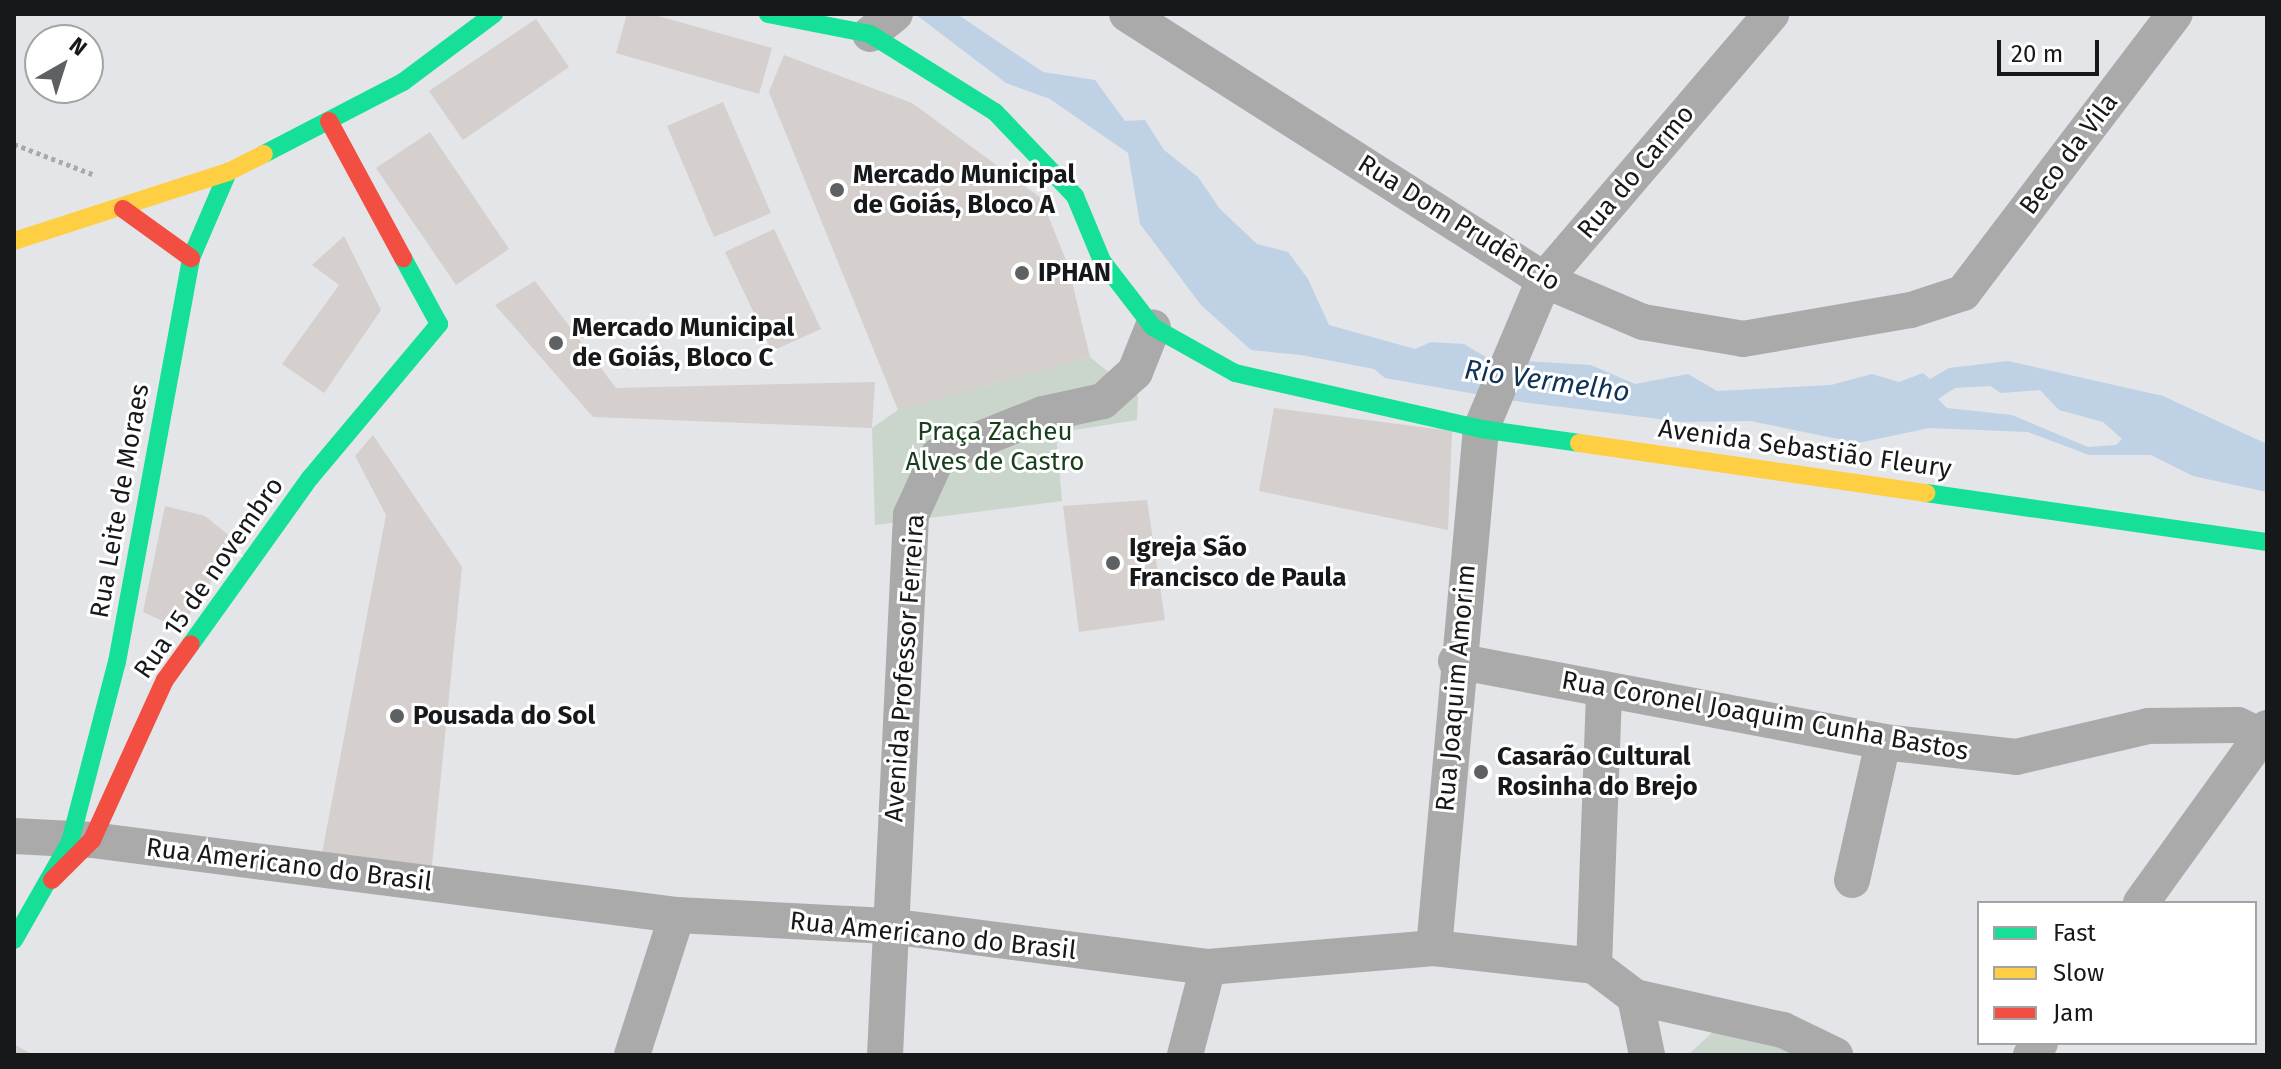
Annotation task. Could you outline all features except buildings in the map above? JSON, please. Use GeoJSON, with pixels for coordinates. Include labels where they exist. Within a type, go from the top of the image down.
{"type":"FeatureCollection","features":[{"type":"Feature","properties":{"kind":"street"},"geometry":{"type":"LineString","coordinates":[[14,241],[123,209],[228,172],[403,82],[494,14]]}},
{"type":"Feature","properties":{"kind":"street","name":"Avenida Sebastião Fleury"},"geometry":{"type":"LineString","coordinates":[[768,14],[882,24],[995,112],[1075,196],[1102,261],[1153,327],[1235,373],[2267,542]]}},
{"type":"Feature","properties":{"kind":"street","name":"Rua Dom Prudêncio"},"geometry":{"type":"LineString","coordinates":[[1127,14],[1540,290],[1643,322],[1743,339],[1911,310],[1963,293]]}},
{"type":"Feature","properties":{"kind":"street","name":"Rua do Carmo"},"geometry":{"type":"LineString","coordinates":[[1487,414],[1540,290],[1771,14]]}},
{"type":"Feature","properties":{"kind":"street","name":"Beco da Vila"},"geometry":{"type":"LineString","coordinates":[[1963,293],[2175,14]]}},
{"type":"Feature","properties":{"kind":"street","name":"Rua 15 de novembro"},"geometry":{"type":"LineString","coordinates":[[14,940],[81,841],[152,676],[310,478],[439,324],[329,121]]}},
{"type":"Feature","properties":{"kind":"street","name":"Rua Leite de Moraes"},"geometry":{"type":"LineString","coordinates":[[81,841],[191,258],[228,172]]}},
{"type":"Feature","properties":{"kind":"street"},"geometry":{"type":"LineString","coordinates":[[123,209],[191,258]]}},
{"type":"Feature","properties":{"kind":"street","name":"Avenida Professor Ferreira"},"geometry":{"type":"LineString","coordinates":[[885,1055],[888,926],[911,515],[938,456],[1043,414],[1103,401],[1135,372],[1153,327]]}},
{"type":"Feature","properties":{"kind":"street","name":"Rua Joaquim Amorim"},"geometry":{"type":"LineString","coordinates":[[1434,948],[1456,661],[1487,414]]}},
{"type":"Feature","properties":{"kind":"street","name":"Rua Coronel Joaquim Cunha Bastos"},"geometry":{"type":"LineString","coordinates":[[1456,661],[1883,742],[2016,757],[2148,726],[2238,725],[2264,732]]}},
{"type":"Feature","properties":{"kind":"street"},"geometry":{"type":"LineString","coordinates":[[117,662],[152,676]]}},
{"type":"Feature","properties":{"kind":"street"},"geometry":{"type":"LineString","coordinates":[[1604,689],[1594,966],[1635,997],[1783,1030],[1835,1055]]}},
{"type":"Feature","properties":{"kind":"street"},"geometry":{"type":"LineString","coordinates":[[2142,901],[2264,732]]}},
{"type":"Feature","properties":{"kind":"street"},"geometry":{"type":"LineString","coordinates":[[1852,880],[1883,742]]}},
{"type":"Feature","properties":{"kind":"street","name":"Rua Americano do Brasil"},"geometry":{"type":"LineString","coordinates":[[14,836],[81,841],[677,915],[888,926],[1208,967],[1434,948],[1594,966]]}},
{"type":"Feature","properties":{"kind":"street"},"geometry":{"type":"LineString","coordinates":[[632,1055],[677,915]]}},
{"type":"Feature","properties":{"kind":"street"},"geometry":{"type":"LineString","coordinates":[[1185,1055],[1208,967]]}},
{"type":"Feature","properties":{"kind":"street"},"geometry":{"type":"LineString","coordinates":[[1635,997],[1647,1055]]}},
{"type":"Feature","properties":{"kind":"green space","name":"Praça Zacheu Alves de Castro"},"geometry":{"type":"Polygon","coordinates":[[[1090,357],[1138,396],[1137,420],[1056,433],[1062,501],[875,525],[872,428],[898,410],[1090,357]]]}},
{"type":"Feature","properties":{"kind":"green space"},"geometry":{"type":"Polygon","coordinates":[[[1718,1027],[1809,1055],[1688,1055],[1718,1027]]]}},
{"type":"Feature","properties":{"kind":"water","name":"Rio Vermelho"},"geometry":{"type":"Polygon","coordinates":[[[915,14],[957,14],[1043,72],[1095,80],[1125,121],[1145,120],[1164,150],[1198,177],[1220,209],[1257,244],[1288,252],[1308,279],[1329,325],[1415,349],[1431,342],[1464,344],[1489,359],[1591,365],[1635,384],[1688,374],[1717,391],[1831,385],[1872,374],[1899,382],[1923,373],[1930,379],[1949,368],[2008,361],[2163,396],[2267,444],[2267,492],[2193,476],[2151,455],[2089,455],[2028,432],[1929,428],[1858,443],[1750,421],[1683,422],[1515,401],[1385,378],[1374,369],[1301,355],[1251,350],[1201,305],[1140,224],[1128,153],[1050,99],[1006,83],[915,14]],[[1990,386],[1955,388],[1938,399],[1947,408],[2012,415],[2088,447],[2116,445],[2122,439],[2103,422],[2059,410],[2040,390],[2001,393],[1990,386]]]}},
{"type":"Feature","properties":{"kind":"traffic: fast"},"geometry":{"type":"LineString","coordinates":[[264,154],[403,82],[494,14]]}},
{"type":"Feature","properties":{"kind":"traffic: fast"},"geometry":{"type":"LineString","coordinates":[[768,14],[870,34],[995,112],[1075,196],[1102,261],[1153,327],[1235,373],[1481,429],[1579,443]]}},
{"type":"Feature","properties":{"kind":"traffic: fast"},"geometry":{"type":"LineString","coordinates":[[14,940],[70,842],[117,662],[191,258],[228,172]]}},
{"type":"Feature","properties":{"kind":"traffic: fast"},"geometry":{"type":"LineString","coordinates":[[191,644],[310,478],[439,324],[403,258]]}},
{"type":"Feature","properties":{"kind":"traffic: fast"},"geometry":{"type":"LineString","coordinates":[[1926,493],[2267,542]]}},
{"type":"Feature","properties":{"kind":"traffic: slow"},"geometry":{"type":"LineString","coordinates":[[14,241],[228,172],[264,154]]}},
{"type":"Feature","properties":{"kind":"traffic: slow"},"geometry":{"type":"LineString","coordinates":[[1579,443],[1926,493]]}},
{"type":"Feature","properties":{"kind":"traffic: jam"},"geometry":{"type":"LineString","coordinates":[[329,121],[403,258]]}},
{"type":"Feature","properties":{"kind":"traffic: jam"},"geometry":{"type":"LineString","coordinates":[[123,209],[191,258]]}},
{"type":"Feature","properties":{"kind":"traffic: jam"},"geometry":{"type":"LineString","coordinates":[[52,880],[92,840],[165,680],[191,644]]}},
{"type":"Feature","properties":{"kind":"place","name":"Mercado Municipal de Goiás, Bloco A"},"geometry":{"type":"Point","coordinates":[837,190]}},
{"type":"Feature","properties":{"kind":"place","name":"IPHAN"},"geometry":{"type":"Point","coordinates":[1022,273]}},
{"type":"Feature","properties":{"kind":"place","name":"Mercado Municipal de Goiás, Bloco C"},"geometry":{"type":"Point","coordinates":[556,343]}},
{"type":"Feature","properties":{"kind":"place","name":"Igreja São Francisco de Paula"},"geometry":{"type":"Point","coordinates":[1113,563]}},
{"type":"Feature","properties":{"kind":"place","name":"Pousada do Sol"},"geometry":{"type":"Point","coordinates":[397,716]}},
{"type":"Feature","properties":{"kind":"place","name":"Casarão Cultural Rosinha do Brejo"},"geometry":{"type":"Point","coordinates":[1481,772]}}]}
